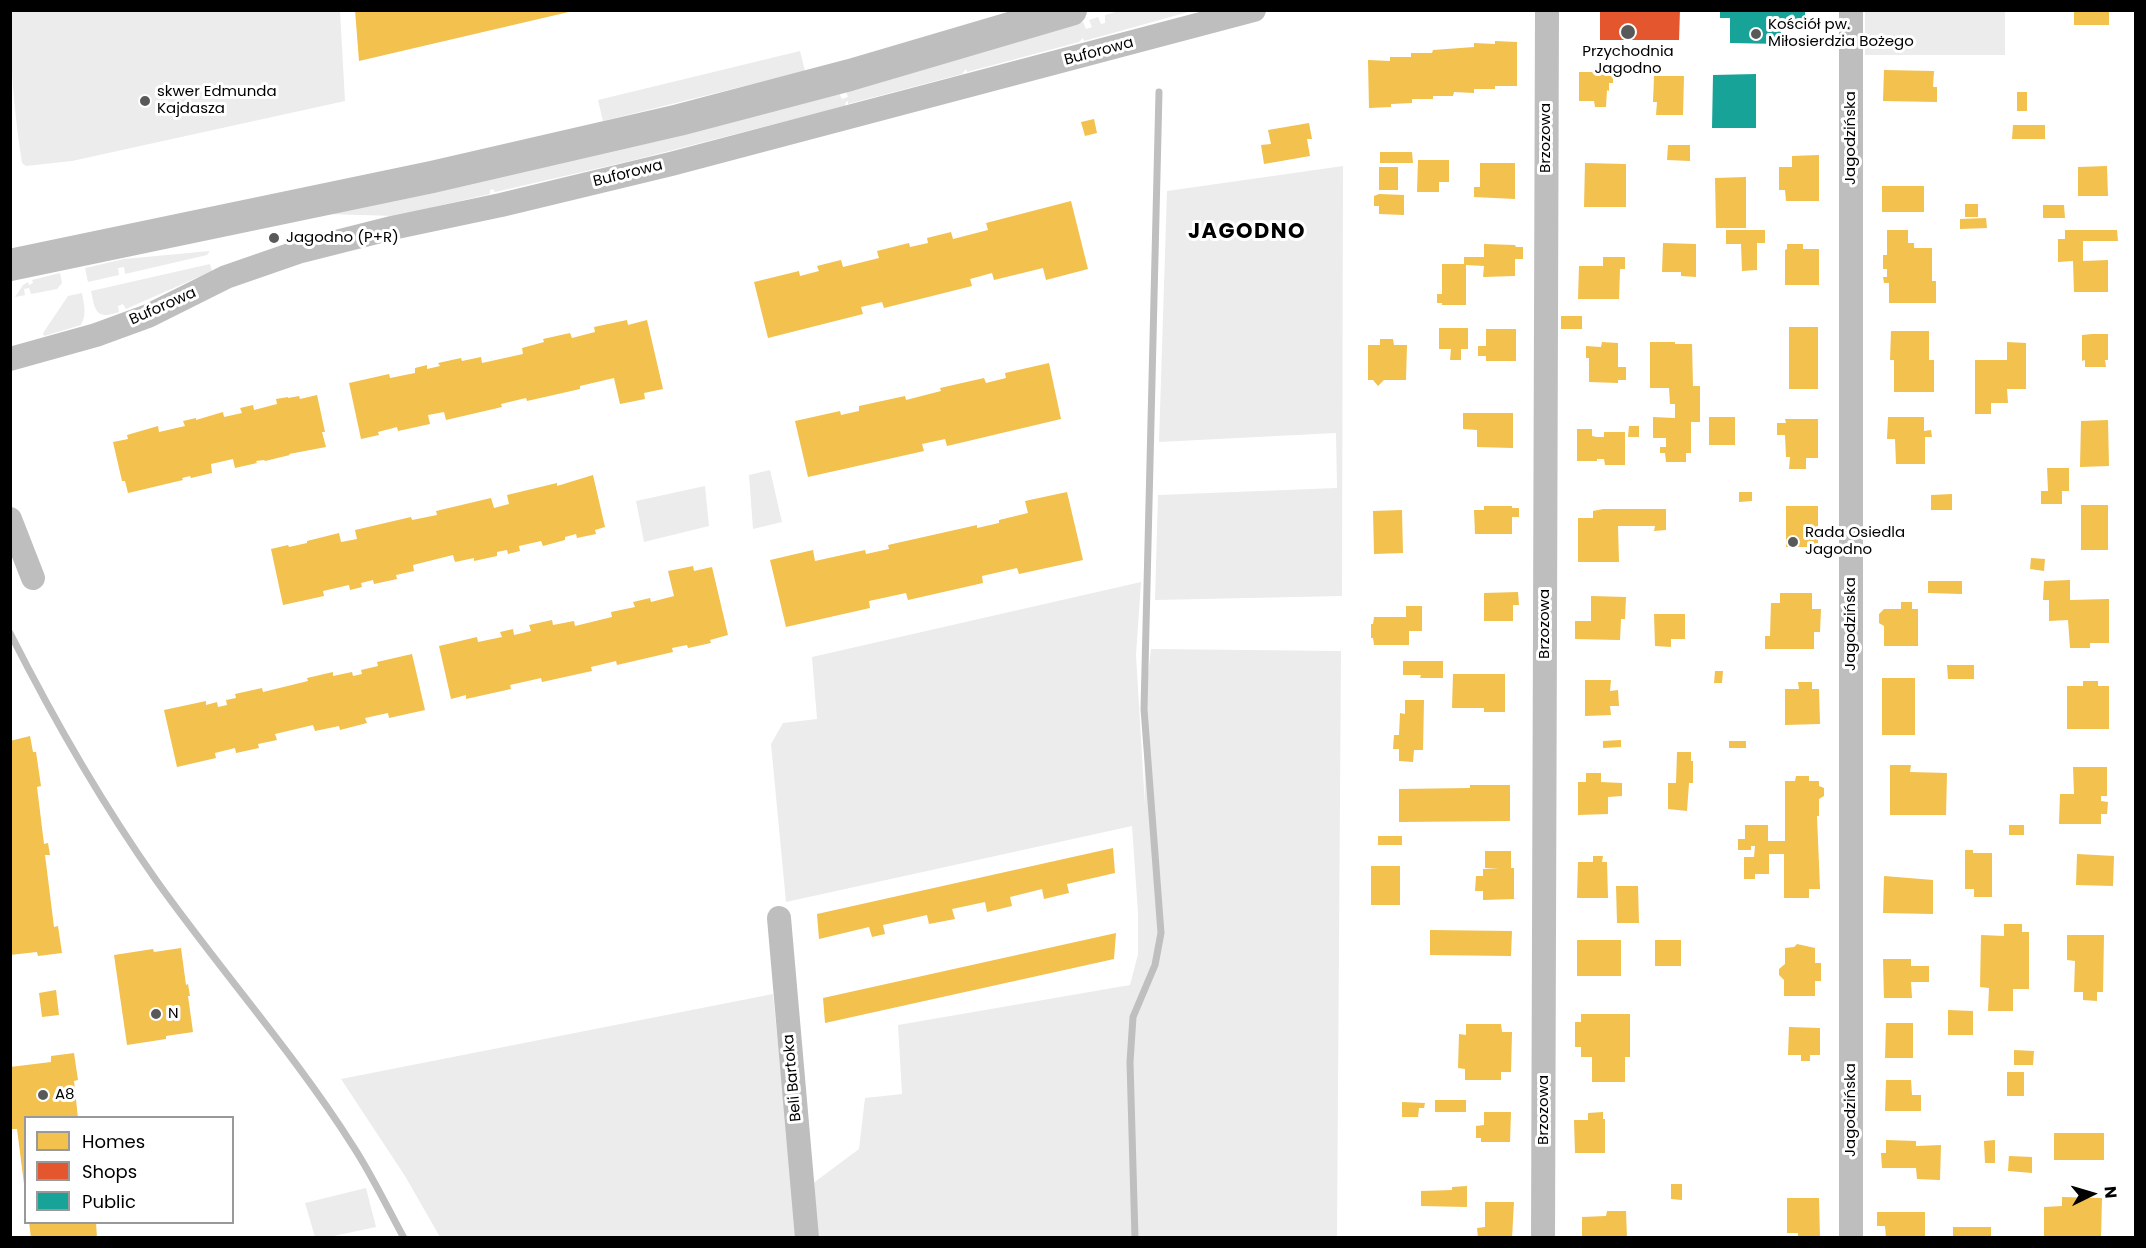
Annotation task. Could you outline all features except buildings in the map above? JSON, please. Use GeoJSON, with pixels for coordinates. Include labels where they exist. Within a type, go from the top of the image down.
{"type":"FeatureCollection","features":[{"type":"Feature","properties":{"kind":"main road"},"geometry":{"type":"LineString","coordinates":[[10,265],[432,177],[668,122],[850,75],[1071,10]]}},
{"type":"Feature","properties":{"kind":"street","name":"Buforowa"},"geometry":{"type":"LineString","coordinates":[[10,358],[96,335],[148,316],[226,277],[301,251],[682,161],[1254,10]]}},
{"type":"Feature","properties":{"kind":"street","name":"Brzozowa"},"geometry":{"type":"LineString","coordinates":[[1543,1238],[1546,10]]}},
{"type":"Feature","properties":{"kind":"street","name":"Jagodzińska"},"geometry":{"type":"LineString","coordinates":[[1851,10],[1851,1238]]}},
{"type":"Feature","properties":{"kind":"street"},"geometry":{"type":"LineString","coordinates":[[10,519],[33,578]]}},
{"type":"Feature","properties":{"kind":"street","name":"Beli Bartoka"},"geometry":{"type":"LineString","coordinates":[[779,918],[807,1238]]}},
{"type":"Feature","properties":{"kind":"shaded area","name":"skwer Edmunda Kajdasza"},"geometry":{"type":"Polygon","coordinates":[[[10,11],[340,11],[345,101],[72,161],[26,166],[22,163],[15,106],[10,11]]]}},
{"type":"Feature","properties":{"kind":"shaded area"},"geometry":{"type":"Polygon","coordinates":[[[1119,11],[1192,11],[1084,41],[1083,38],[1079,42],[967,72],[966,69],[962,74],[848,104],[848,101],[845,106],[630,161],[495,192],[493,189],[490,190],[490,194],[395,216],[326,214],[839,93],[842,99],[848,97],[846,91],[1083,22],[1086,29],[1092,27],[1089,20],[1098,17],[1101,24],[1105,23],[1105,15],[1119,11]]]}},
{"type":"Feature","properties":{"kind":"shaded area"},"geometry":{"type":"Polygon","coordinates":[[[1865,11],[2005,11],[2005,55],[1865,55],[1865,11]]]}},
{"type":"Feature","properties":{"kind":"shaded area"},"geometry":{"type":"Polygon","coordinates":[[[800,51],[805,71],[603,121],[598,100],[800,51]]]}},
{"type":"Feature","properties":{"kind":"shaded area"},"geometry":{"type":"Polygon","coordinates":[[[1343,166],[1342,596],[1155,600],[1158,495],[1337,488],[1336,433],[1159,442],[1167,191],[1343,166]]]}},
{"type":"Feature","properties":{"kind":"shaded area"},"geometry":{"type":"Polygon","coordinates":[[[210,251],[207,255],[125,274],[124,267],[118,268],[119,275],[88,282],[85,268],[124,259],[210,251]]]}},
{"type":"Feature","properties":{"kind":"shaded area"},"geometry":{"type":"Polygon","coordinates":[[[210,264],[212,271],[126,309],[123,304],[118,306],[119,312],[101,314],[94,304],[91,291],[210,264]]]}},
{"type":"Feature","properties":{"kind":"shaded area"},"geometry":{"type":"Polygon","coordinates":[[[60,273],[62,283],[57,289],[31,294],[29,288],[24,289],[25,295],[15,297],[23,285],[28,282],[29,285],[33,283],[32,280],[60,273]]]}},
{"type":"Feature","properties":{"kind":"shaded area"},"geometry":{"type":"Polygon","coordinates":[[[82,293],[84,313],[81,325],[44,336],[43,333],[68,296],[82,293]]]}},
{"type":"Feature","properties":{"kind":"shaded area"},"geometry":{"type":"Polygon","coordinates":[[[770,470],[782,522],[753,529],[749,475],[770,470]]]}},
{"type":"Feature","properties":{"kind":"shaded area"},"geometry":{"type":"Polygon","coordinates":[[[705,486],[709,526],[644,542],[636,501],[705,486]]]}},
{"type":"Feature","properties":{"kind":"shaded area"},"geometry":{"type":"Polygon","coordinates":[[[1141,582],[1136,655],[1145,806],[1144,709],[1151,649],[1341,651],[1337,1237],[812,1237],[808,1187],[859,1149],[865,1098],[902,1094],[898,1025],[1130,985],[1138,954],[1138,913],[1132,826],[786,902],[771,744],[783,723],[817,719],[812,657],[1141,582]]]}},
{"type":"Feature","properties":{"kind":"shaded area"},"geometry":{"type":"Polygon","coordinates":[[[773,994],[797,1237],[440,1237],[405,1176],[341,1079],[773,994]]]}},
{"type":"Feature","properties":{"kind":"shaded area"},"geometry":{"type":"Polygon","coordinates":[[[366,1188],[376,1227],[329,1237],[315,1237],[305,1203],[366,1188]]]}},
{"type":"Feature","properties":{"kind":"waterway"},"geometry":{"type":"LineString","coordinates":[[1135,1238],[1130,1062],[1133,1017],[1155,965],[1161,933],[1144,709],[1159,92]]}},
{"type":"Feature","properties":{"kind":"waterway"},"geometry":{"type":"LineString","coordinates":[[10,633],[61,728],[116,820],[180,913],[282,1045],[330,1112],[367,1168],[404,1238]]}},
{"type":"Feature","properties":{"kind":"place","name":"Przychodnia Jagodno"},"geometry":{"type":"Point","coordinates":[1628,32]}},
{"type":"Feature","properties":{"kind":"place","name":"Kościół pw. Miłosierdzia Bożego"},"geometry":{"type":"Point","coordinates":[1756,34]}},
{"type":"Feature","properties":{"kind":"place","name":"skwer Edmunda Kajdasza"},"geometry":{"type":"Point","coordinates":[145,101]}},
{"type":"Feature","properties":{"kind":"place","name":"Jagodno (P+R)"},"geometry":{"type":"Point","coordinates":[274,238]}},
{"type":"Feature","properties":{"kind":"place","name":"Rada Osiedla Jagodno"},"geometry":{"type":"Point","coordinates":[1793,542]}},
{"type":"Feature","properties":{"kind":"place","name":"N"},"geometry":{"type":"Point","coordinates":[156,1014]}},
{"type":"Feature","properties":{"kind":"place","name":"A8"},"geometry":{"type":"Point","coordinates":[43,1095]}},
{"type":"Feature","properties":{"kind":"district","name":"JAGODNO"},"geometry":{"type":"Point","coordinates":[1247,233]}}]}
